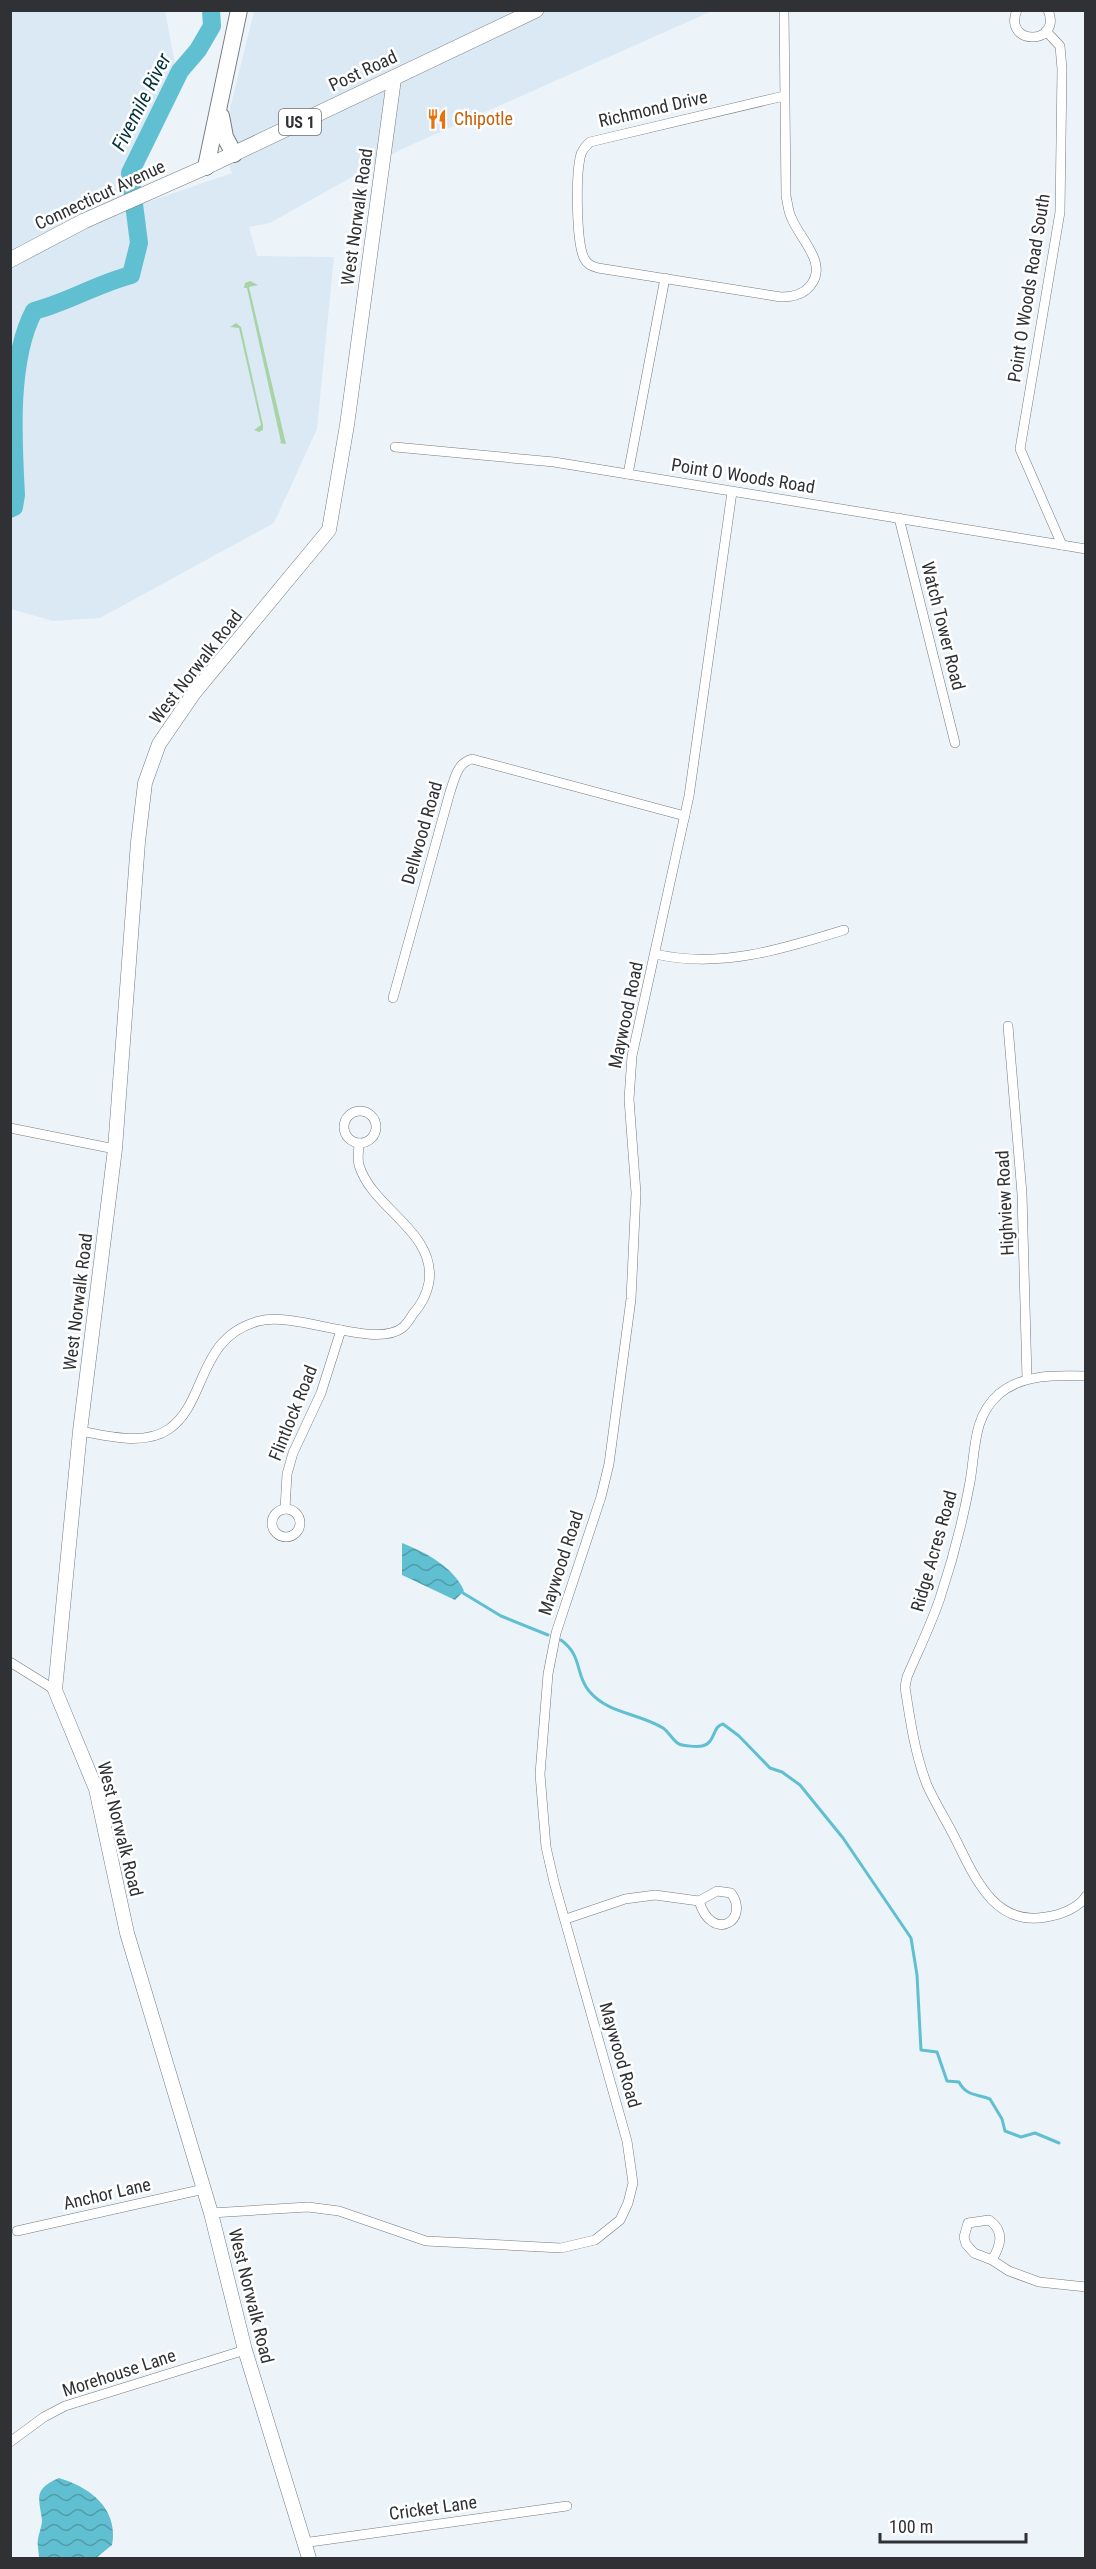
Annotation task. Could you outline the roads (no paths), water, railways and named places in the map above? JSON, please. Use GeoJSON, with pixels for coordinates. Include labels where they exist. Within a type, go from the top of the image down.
{"type":"FeatureCollection","features":[{"type":"Feature","properties":{"kind":"highway"},"geometry":{"type":"LineString","coordinates":[[206,166],[239,10]]}},
{"type":"Feature","properties":{"kind":"highway"},"geometry":{"type":"LineString","coordinates":[[223,85],[221,123],[234,154]]}},
{"type":"Feature","properties":{"kind":"main road","name":"Post Road"},"geometry":{"type":"LineString","coordinates":[[206,166],[536,10]]}},
{"type":"Feature","properties":{"kind":"main road","name":"West Norwalk Road"},"geometry":{"type":"LineString","coordinates":[[309,2559],[245,2350],[212,2213],[127,1934],[96,1789],[55,1690],[80,1431],[115,1149],[126,954],[145,783],[152,757],[194,693],[329,530],[347,425],[394,78]]}},
{"type":"Feature","properties":{"kind":"main road","name":"Connecticut Avenue"},"geometry":{"type":"LineString","coordinates":[[10,260],[84,221],[206,166]]}},
{"type":"Feature","properties":{"kind":"street","name":"Richmond Drive"},"geometry":{"type":"LineString","coordinates":[[784,10],[786,196],[791,219],[815,262],[816,275],[811,285],[798,295],[781,297],[598,268],[584,258],[578,233],[579,168],[584,149],[595,139],[784,96]]}},
{"type":"Feature","properties":{"kind":"street"},"geometry":{"type":"LineString","coordinates":[[1017,10],[1015,22],[1022,34],[1036,37],[1046,32],[1051,20],[1048,10]]}},
{"type":"Feature","properties":{"kind":"street","name":"Point O Woods Road South"},"geometry":{"type":"LineString","coordinates":[[1046,32],[1060,46],[1062,69],[1060,212],[1020,449],[1062,545]]}},
{"type":"Feature","properties":{"kind":"street"},"geometry":{"type":"LineString","coordinates":[[628,474],[664,278]]}},
{"type":"Feature","properties":{"kind":"street","name":"Point O Woods Road"},"geometry":{"type":"LineString","coordinates":[[395,447],[479,453],[628,474],[1086,549]]}},
{"type":"Feature","properties":{"kind":"street","name":"Maywood Road"},"geometry":{"type":"LineString","coordinates":[[212,2213],[308,2207],[339,2211],[426,2241],[561,2248],[595,2240],[620,2220],[628,2203],[633,2183],[632,2162],[546,1846],[540,1774],[544,1714],[556,1633],[601,1497],[610,1453],[631,1299],[636,1237],[630,1074],[635,1038],[685,816],[699,736],[732,492]]}},
{"type":"Feature","properties":{"kind":"street","name":"Watch Tower Road"},"geometry":{"type":"LineString","coordinates":[[899,518],[955,743]]}},
{"type":"Feature","properties":{"kind":"street","name":"Dellwood Road"},"geometry":{"type":"LineString","coordinates":[[393,998],[450,792],[459,767],[467,760],[472,759],[685,816]]}},
{"type":"Feature","properties":{"kind":"street"},"geometry":{"type":"LineString","coordinates":[[655,954],[705,960],[734,957],[776,951],[844,930]]}},
{"type":"Feature","properties":{"kind":"street","name":"Highview Road"},"geometry":{"type":"LineString","coordinates":[[1008,1026],[1022,1182],[1027,1379]]}},
{"type":"Feature","properties":{"kind":"street"},"geometry":{"type":"LineString","coordinates":[[10,1128],[115,1149]]}},
{"type":"Feature","properties":{"kind":"street"},"geometry":{"type":"LineString","coordinates":[[80,1431],[110,1437],[144,1437],[168,1430],[182,1416],[218,1348],[237,1329],[260,1320],[287,1319],[375,1335],[401,1330],[422,1304],[429,1282],[427,1261],[414,1234],[366,1184],[358,1163],[359,1143]]}},
{"type":"Feature","properties":{"kind":"street","name":"Flintlock Road"},"geometry":{"type":"LineString","coordinates":[[285,1509],[287,1474],[293,1452],[321,1393],[341,1330]]}},
{"type":"Feature","properties":{"kind":"street","name":"Ridge Acres Road"},"geometry":{"type":"LineString","coordinates":[[1086,1376],[1027,1379],[999,1394],[981,1418],[976,1436],[970,1486],[950,1565],[940,1598],[905,1687],[918,1758],[926,1782],[984,1893],[992,1902],[1014,1914],[1040,1918],[1069,1909],[1086,1896]]}},
{"type":"Feature","properties":{"kind":"street"},"geometry":{"type":"LineString","coordinates":[[10,1662],[55,1690]]}},
{"type":"Feature","properties":{"kind":"street"},"geometry":{"type":"LineString","coordinates":[[566,1919],[625,1899],[655,1895],[699,1901],[711,1893],[725,1891],[735,1898],[737,1914],[734,1919],[725,1924],[711,1922],[704,1917],[699,1901]]}},
{"type":"Feature","properties":{"kind":"street","name":"Anchor Lane"},"geometry":{"type":"LineString","coordinates":[[17,2231],[204,2189]]}},
{"type":"Feature","properties":{"kind":"street"},"geometry":{"type":"LineString","coordinates":[[992,2260],[999,2249],[1001,2234],[997,2226],[989,2220],[968,2223],[964,2237],[966,2244],[974,2253],[992,2260],[1009,2271],[1039,2282],[1086,2287]]}},
{"type":"Feature","properties":{"kind":"street","name":"Morehouse Lane"},"geometry":{"type":"LineString","coordinates":[[10,2442],[44,2417],[65,2406],[245,2350]]}},
{"type":"Feature","properties":{"kind":"street","name":"Cricket Lane"},"geometry":{"type":"LineString","coordinates":[[303,2543],[567,2506]]}},
{"type":"Feature","properties":{"kind":"water"},"geometry":{"type":"Polygon","coordinates":[[[402,1543],[438,1561],[453,1575],[464,1591],[455,1600],[402,1575],[402,1543]]]}},
{"type":"Feature","properties":{"kind":"water"},"geometry":{"type":"Polygon","coordinates":[[[59,2478],[81,2487],[100,2501],[106,2510],[113,2532],[112,2545],[96,2558],[39,2558],[38,2542],[42,2520],[39,2500],[41,2490],[59,2478]]]}},
{"type":"Feature","properties":{"kind":"waterway","name":"Fivemile River"},"geometry":{"type":"LineString","coordinates":[[10,509],[14,507],[16,495],[14,450],[16,376],[26,331],[34,311],[131,275],[139,243],[130,173],[180,71],[198,50],[212,26],[211,10]]}},
{"type":"Feature","properties":{"kind":"waterway"},"geometry":{"type":"LineString","coordinates":[[463,1593],[501,1616],[548,1635]]}},
{"type":"Feature","properties":{"kind":"waterway"},"geometry":{"type":"LineString","coordinates":[[561,1640],[573,1652],[582,1679],[589,1691],[605,1704],[654,1723],[665,1730],[677,1743],[684,1745],[700,1746],[710,1742],[717,1728],[723,1724],[739,1736],[770,1768],[782,1772],[800,1785],[843,1838],[911,1938],[917,1975],[921,2050],[937,2052],[947,2081],[959,2082],[968,2092],[990,2099],[1002,2119],[1005,2131],[1021,2137],[1035,2133],[1059,2143]]}},
{"type":"Feature","properties":{"kind":"place","name":"Chipotle"},"geometry":{"type":"Point","coordinates":[437,119]}}]}
